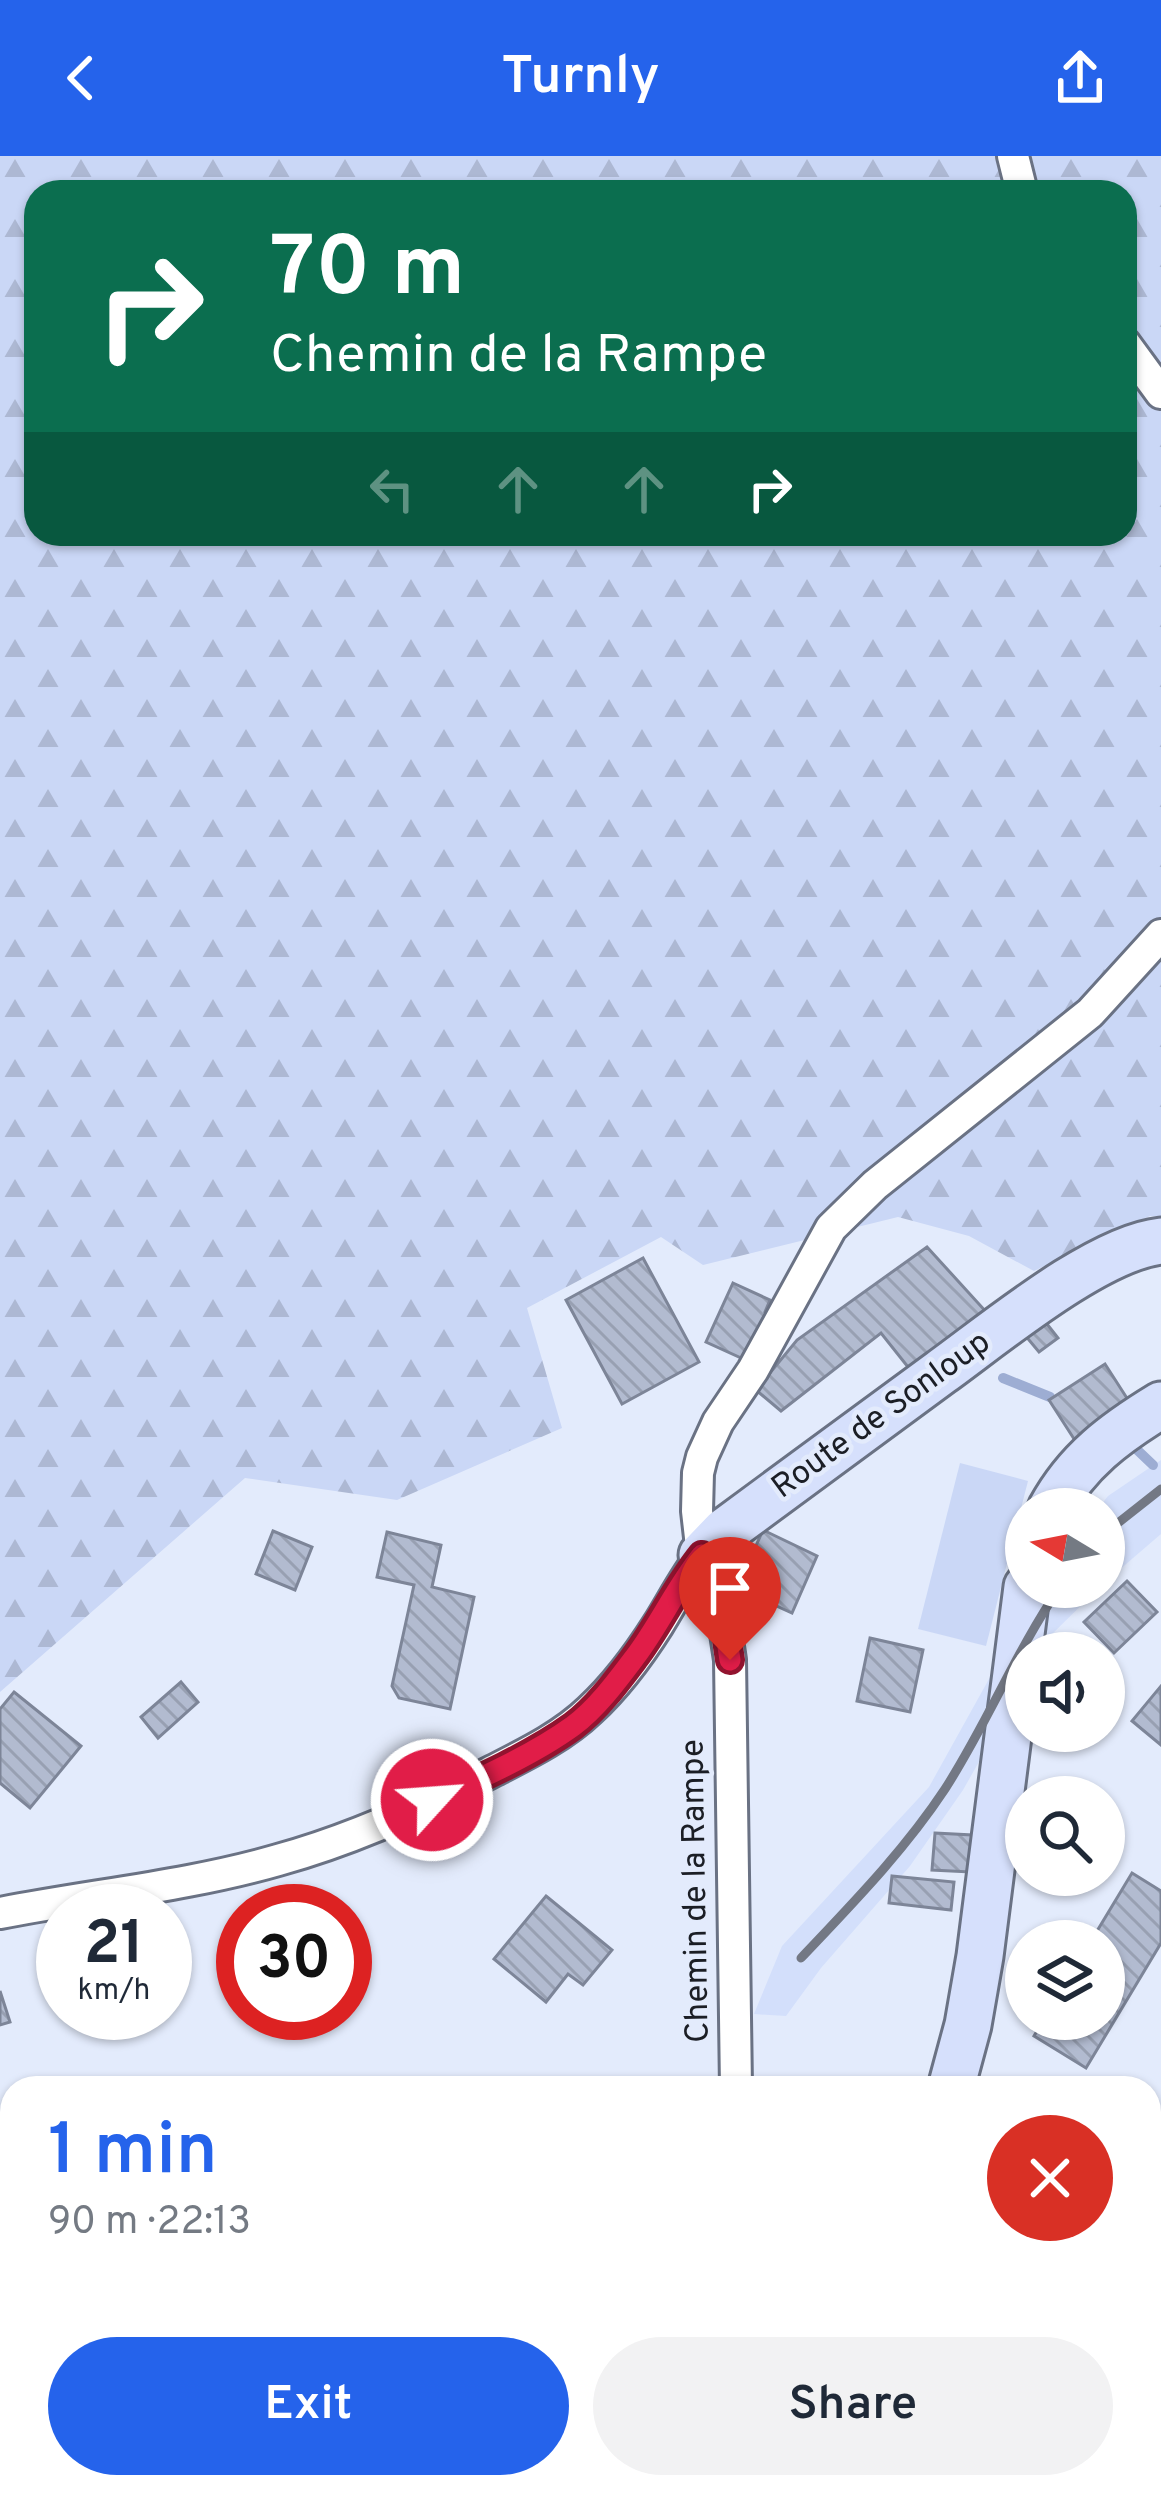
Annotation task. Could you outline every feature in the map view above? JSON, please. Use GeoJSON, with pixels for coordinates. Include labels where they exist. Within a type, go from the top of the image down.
{"type":"FeatureCollection","features":[{"type":"Feature","properties":{"kind":"street"},"geometry":{"type":"LineString","coordinates":[[1137,360],[1161,393]]}},
{"type":"Feature","properties":{"kind":"street","name":"Chemin de la Rampe"},"geometry":{"type":"LineString","coordinates":[[736,2076],[730,1660],[720,1594],[702,1555],[697,1489],[702,1456],[831,1228],[875,1185],[1090,1013],[1161,935]]}},
{"type":"Feature","properties":{"kind":"street","name":"Route de Sonloup"},"geometry":{"type":"LineString","coordinates":[[0,1913],[280,1860],[346,1838],[468,1784],[572,1726],[609,1690],[657,1628],[702,1555],[725,1531],[1087,1270],[1138,1245],[1161,1241]]}},
{"type":"Feature","properties":{"kind":"street"},"geometry":{"type":"LineString","coordinates":[[1064,1488],[1096,1450],[1161,1405]]}},
{"type":"Feature","properties":{"kind":"street"},"geometry":{"type":"LineString","coordinates":[[954,2076],[980,1956],[1024,1608]]}},
{"type":"Feature","properties":{"kind":"shaded area"},"geometry":{"type":"Polygon","coordinates":[[[1161,1460],[1161,1534],[1125,1565],[1125,1488],[1120,1488],[1161,1460]]]}},
{"type":"Feature","properties":{"kind":"shaded area"},"geometry":{"type":"Polygon","coordinates":[[[1028,1608],[1079,1608],[1054,1632],[1015,1632],[1028,1608]]]}},
{"type":"Feature","properties":{"kind":"shaded area"},"geometry":{"type":"Polygon","coordinates":[[[1005,1650],[1005,1716],[963,1790],[910,1866],[821,1968],[786,2016],[754,2014],[782,1946],[929,1787],[1005,1650]]]}},
{"type":"Feature","properties":{"kind":"green space"},"geometry":{"type":"Polygon","coordinates":[[[0,156],[1161,156],[1161,1217],[1150,1216],[1034,1271],[969,1236],[898,1217],[703,1265],[661,1237],[527,1308],[562,1428],[397,1500],[245,1478],[0,1692],[0,156]]]}},
{"type":"Feature","properties":{"kind":"green space"},"geometry":{"type":"Polygon","coordinates":[[[960,1463],[1028,1481],[1026,1488],[1005,1488],[1005,1571],[986,1646],[918,1629],[960,1463]]]}},
{"type":"Feature","properties":{"kind":"building"},"geometry":{"type":"Polygon","coordinates":[[[927,1247],[989,1315],[916,1377],[881,1333],[781,1411],[756,1390],[797,1340],[927,1247]]]}},
{"type":"Feature","properties":{"kind":"building"},"geometry":{"type":"Polygon","coordinates":[[[643,1258],[699,1362],[622,1404],[566,1300],[643,1258]]]}},
{"type":"Feature","properties":{"kind":"building"},"geometry":{"type":"Polygon","coordinates":[[[733,1283],[770,1300],[765,1312],[771,1316],[750,1362],[706,1342],[733,1283]]]}},
{"type":"Feature","properties":{"kind":"building"},"geometry":{"type":"Polygon","coordinates":[[[1043,1319],[1058,1338],[1039,1352],[1024,1334],[1043,1319]]]}},
{"type":"Feature","properties":{"kind":"building"},"geometry":{"type":"Polygon","coordinates":[[[1105,1364],[1132,1406],[1076,1442],[1049,1400],[1105,1364]]]}},
{"type":"Feature","properties":{"kind":"building"},"geometry":{"type":"Polygon","coordinates":[[[763,1530],[817,1556],[792,1613],[737,1588],[763,1530]]]}},
{"type":"Feature","properties":{"kind":"building"},"geometry":{"type":"Polygon","coordinates":[[[273,1531],[312,1547],[295,1590],[256,1574],[273,1531]]]}},
{"type":"Feature","properties":{"kind":"building"},"geometry":{"type":"Polygon","coordinates":[[[387,1532],[441,1545],[432,1587],[474,1597],[450,1709],[399,1698],[392,1686],[414,1585],[377,1577],[387,1532]]]}},
{"type":"Feature","properties":{"kind":"building"},"geometry":{"type":"Polygon","coordinates":[[[1125,1583],[1157,1612],[1125,1643],[1125,1632],[1094,1632],[1084,1622],[1099,1608],[1125,1608],[1125,1583]]]}},
{"type":"Feature","properties":{"kind":"building"},"geometry":{"type":"Polygon","coordinates":[[[870,1638],[923,1650],[910,1712],[857,1701],[870,1638]]]}},
{"type":"Feature","properties":{"kind":"building"},"geometry":{"type":"Polygon","coordinates":[[[181,1682],[198,1702],[158,1738],[141,1717],[181,1682]]]}},
{"type":"Feature","properties":{"kind":"building"},"geometry":{"type":"Polygon","coordinates":[[[1161,1686],[1161,1745],[1132,1721],[1161,1686]]]}},
{"type":"Feature","properties":{"kind":"building"},"geometry":{"type":"Polygon","coordinates":[[[14,1692],[81,1746],[30,1808],[0,1783],[0,1709],[14,1692]]]}},
{"type":"Feature","properties":{"kind":"building"},"geometry":{"type":"Polygon","coordinates":[[[935,1833],[972,1835],[970,1872],[932,1870],[935,1833]]]}},
{"type":"Feature","properties":{"kind":"building"},"geometry":{"type":"Polygon","coordinates":[[[1132,1873],[1161,1891],[1161,1943],[1125,2003],[1125,1920],[1104,1920],[1118,1896],[1125,1896],[1132,1873]]]}},
{"type":"Feature","properties":{"kind":"building"},"geometry":{"type":"Polygon","coordinates":[[[892,1876],[954,1882],[951,1910],[889,1903],[892,1876]]]}},
{"type":"Feature","properties":{"kind":"building"},"geometry":{"type":"Polygon","coordinates":[[[546,1896],[612,1950],[583,1985],[568,1974],[546,2002],[494,1959],[546,1896]]]}},
{"type":"Feature","properties":{"kind":"building"},"geometry":{"type":"Polygon","coordinates":[[[0,1991],[10,2022],[0,2025],[0,1991]]]}},
{"type":"Feature","properties":{"kind":"building"},"geometry":{"type":"Polygon","coordinates":[[[1040,2040],[1103,2040],[1086,2068],[1040,2040]]]}},
{"type":"Feature","properties":{"kind":"waterway"},"geometry":{"type":"LineString","coordinates":[[1003,1378],[1050,1397]]}},
{"type":"Feature","properties":{"kind":"waterway"},"geometry":{"type":"LineString","coordinates":[[1132,1445],[1153,1465]]}},
{"type":"Feature","properties":{"kind":"railway"},"geometry":{"type":"LineString","coordinates":[[1125,1517],[1161,1489]]}},
{"type":"Feature","properties":{"kind":"railway"},"geometry":{"type":"LineString","coordinates":[[801,1958],[929,1812],[1047,1608]]}},
{"type":"Feature","properties":{"kind":"route"},"geometry":{"type":"LineString","coordinates":[[432,1800],[514,1760],[572,1726],[591,1709],[657,1628],[702,1555],[720,1594],[730,1660]]}}]}
